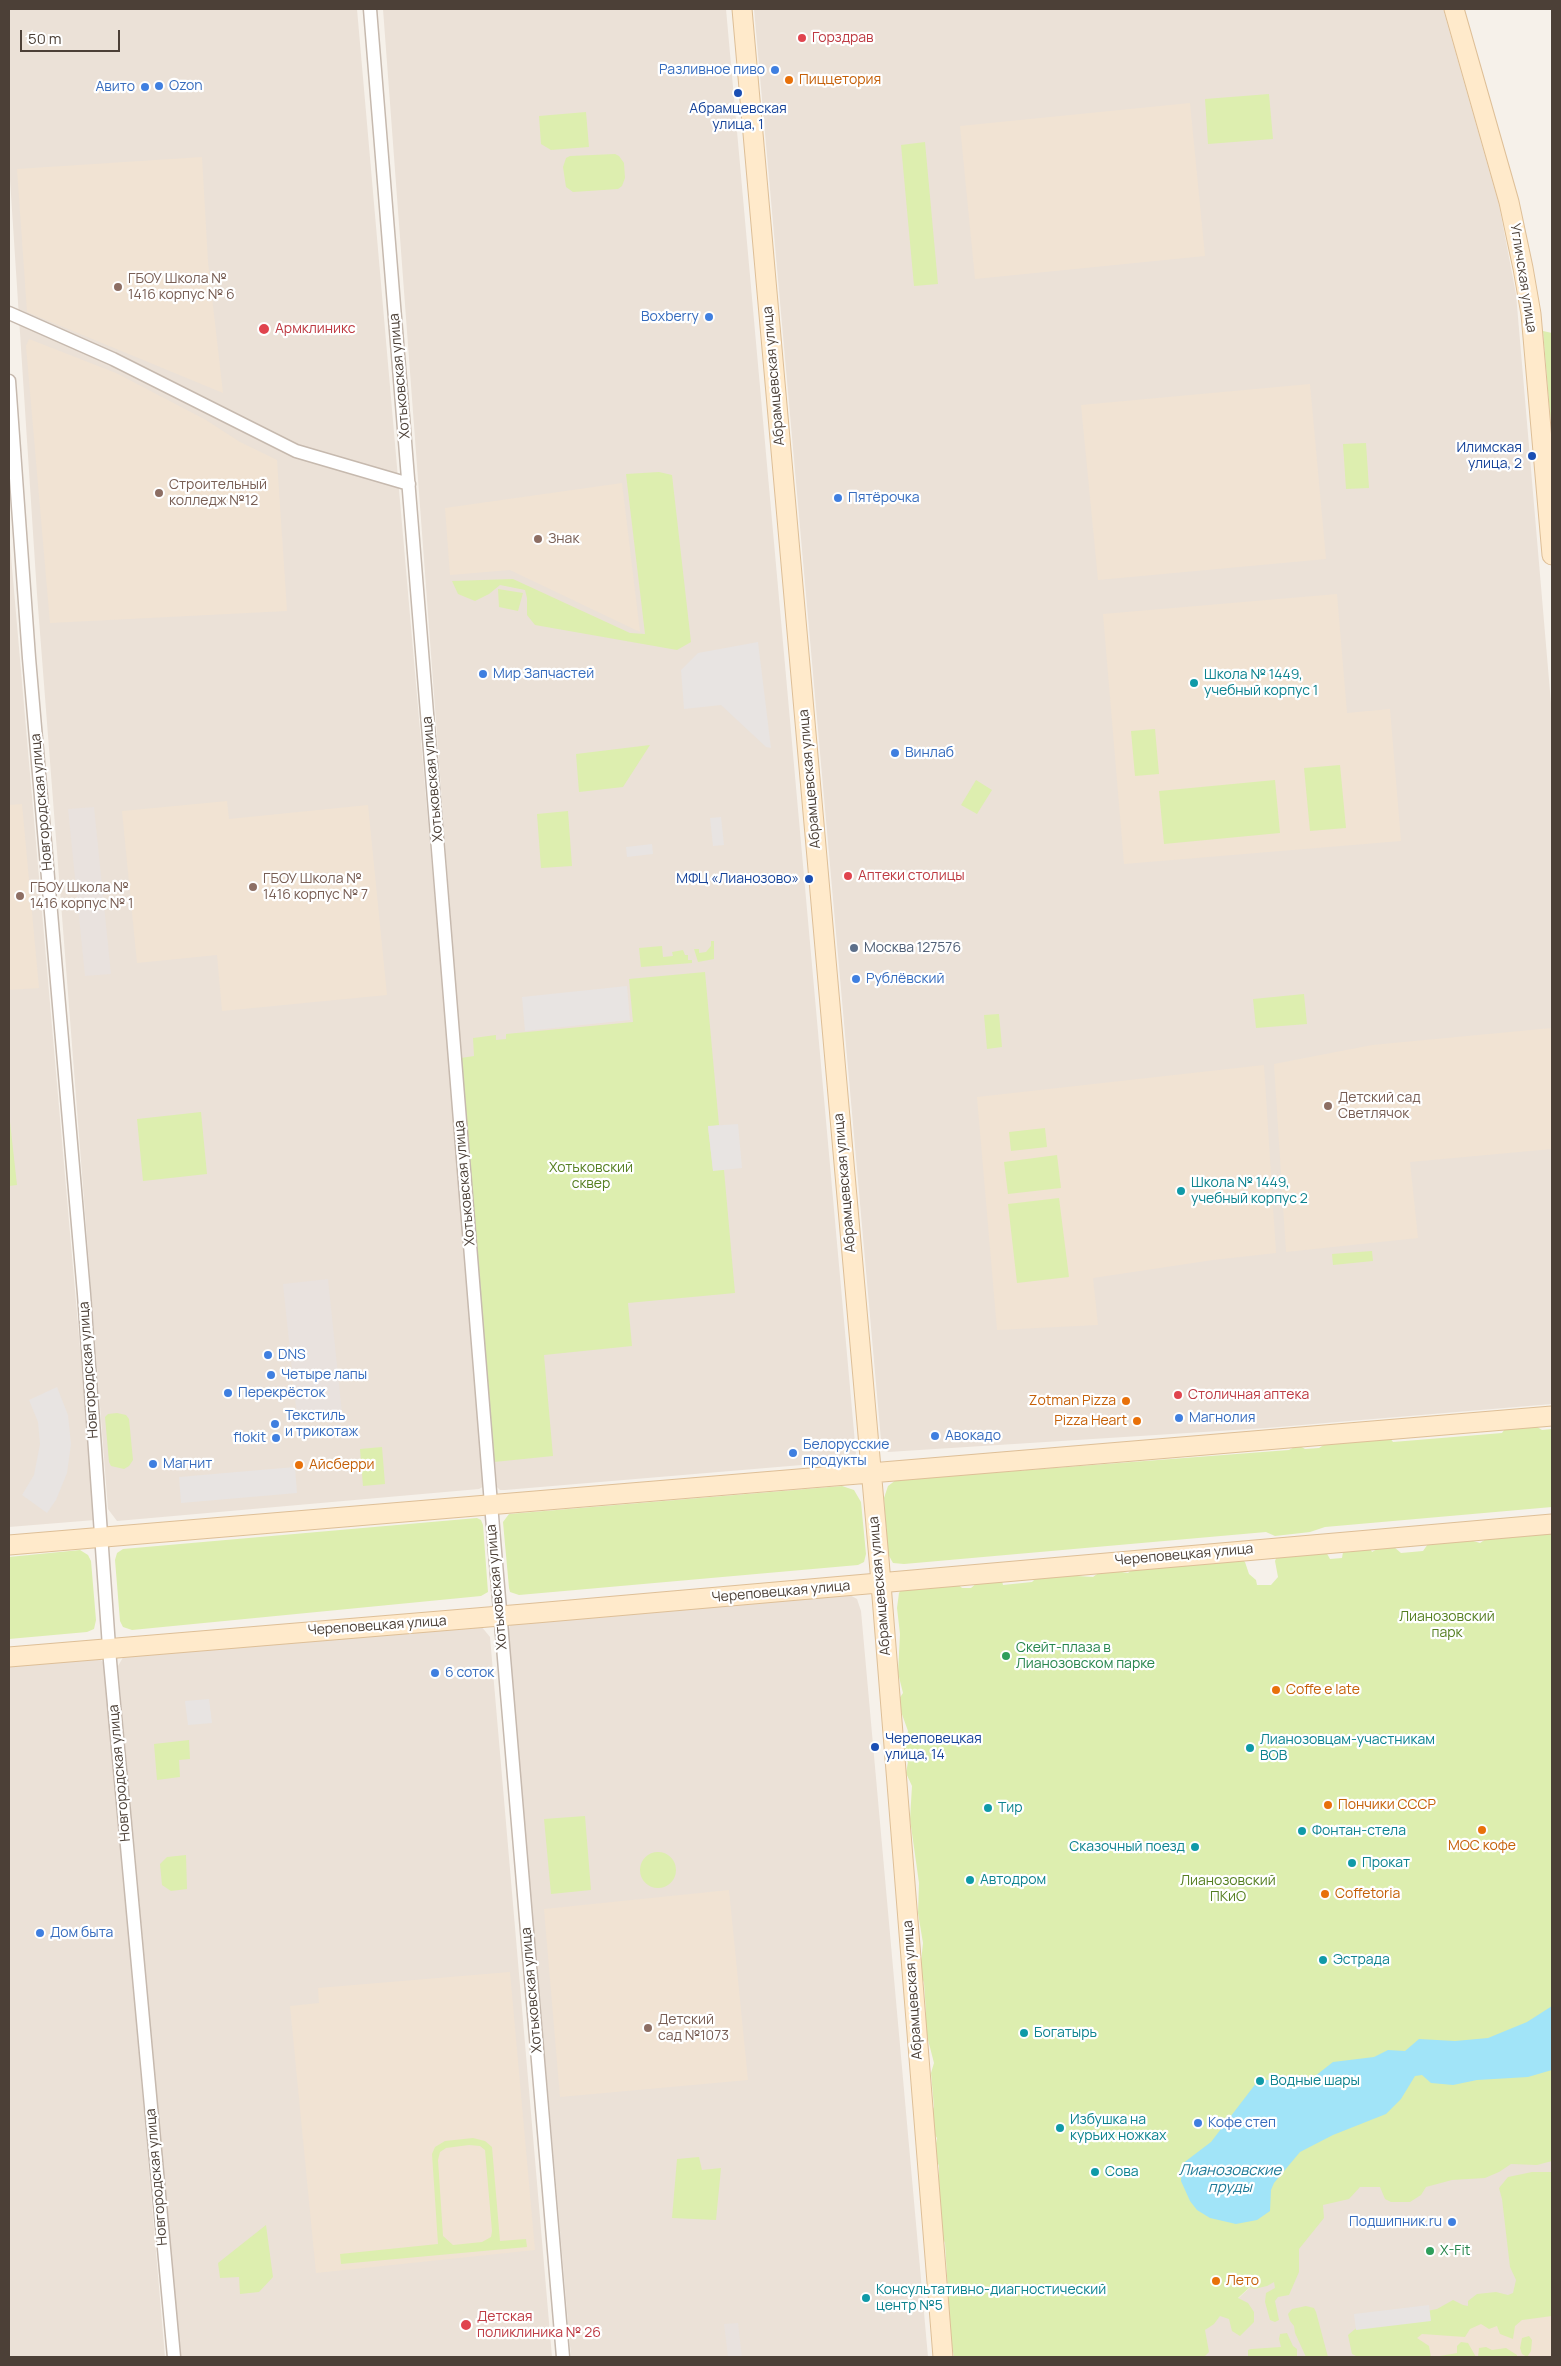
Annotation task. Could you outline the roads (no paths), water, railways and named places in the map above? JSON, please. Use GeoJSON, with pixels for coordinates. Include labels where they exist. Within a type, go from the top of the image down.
{"type":"FeatureCollection","features":[{"type":"Feature","properties":{"kind":"main road","name":"Абрамцевская улица"},"geometry":{"type":"LineString","coordinates":[[742,9],[871,1473],[943,2357]]}},
{"type":"Feature","properties":{"kind":"main road","name":"Угличская улица"},"geometry":{"type":"LineString","coordinates":[[1454,9],[1509,202],[1524,268],[1531,314],[1552,555]]}},
{"type":"Feature","properties":{"kind":"main road"},"geometry":{"type":"LineString","coordinates":[[9,1545],[1552,1416]]}},
{"type":"Feature","properties":{"kind":"main road","name":"Череповецкая улица"},"geometry":{"type":"LineString","coordinates":[[9,1657],[1552,1524]]}},
{"type":"Feature","properties":{"kind":"street","name":"Хотьковская улица"},"geometry":{"type":"LineString","coordinates":[[370,9],[490,1504],[563,2357]]}},
{"type":"Feature","properties":{"kind":"street"},"geometry":{"type":"LineString","coordinates":[[9,313],[113,359],[296,451],[408,484]]}},
{"type":"Feature","properties":{"kind":"street","name":"Новгородская улица"},"geometry":{"type":"LineString","coordinates":[[9,381],[29,658],[84,1304],[110,1647],[174,2357]]}},
{"type":"Feature","properties":{"kind":"water","name":"Лианозовские пруды"},"geometry":{"type":"Polygon","coordinates":[[[1552,2006],[1552,2070],[1528,2077],[1477,2080],[1453,2085],[1431,2083],[1422,2075],[1415,2076],[1401,2099],[1386,2114],[1333,2135],[1300,2152],[1274,2183],[1271,2190],[1270,2211],[1257,2220],[1236,2224],[1210,2218],[1197,2210],[1190,2201],[1181,2181],[1182,2164],[1211,2142],[1257,2082],[1263,2080],[1310,2080],[1333,2062],[1374,2057],[1388,2050],[1405,2051],[1419,2039],[1455,2041],[1488,2038],[1527,2022],[1552,2006]]]}},
{"type":"Feature","properties":{"kind":"place","name":"Горздрав"},"geometry":{"type":"Point","coordinates":[802,38]}},
{"type":"Feature","properties":{"kind":"place","name":"Разливное пиво"},"geometry":{"type":"Point","coordinates":[775,70]}},
{"type":"Feature","properties":{"kind":"place","name":"Пиццетория"},"geometry":{"type":"Point","coordinates":[789,80]}},
{"type":"Feature","properties":{"kind":"place","name":"Ozon"},"geometry":{"type":"Point","coordinates":[159,86]}},
{"type":"Feature","properties":{"kind":"place","name":"Авито"},"geometry":{"type":"Point","coordinates":[145,87]}},
{"type":"Feature","properties":{"kind":"place","name":"Абрамцевская улица, 1"},"geometry":{"type":"Point","coordinates":[738,93]}},
{"type":"Feature","properties":{"kind":"place","name":"ГБОУ Школа № 1416 корпус № 6"},"geometry":{"type":"Point","coordinates":[118,287]}},
{"type":"Feature","properties":{"kind":"place","name":"Boxberry"},"geometry":{"type":"Point","coordinates":[709,317]}},
{"type":"Feature","properties":{"kind":"place","name":"Армклиникс"},"geometry":{"type":"Point","coordinates":[264,329]}},
{"type":"Feature","properties":{"kind":"place","name":"Илимская улица, 2"},"geometry":{"type":"Point","coordinates":[1532,456]}},
{"type":"Feature","properties":{"kind":"place","name":"Строительный колледж №12"},"geometry":{"type":"Point","coordinates":[159,493]}},
{"type":"Feature","properties":{"kind":"place","name":"Пятёрочка"},"geometry":{"type":"Point","coordinates":[838,498]}},
{"type":"Feature","properties":{"kind":"place","name":"Знак"},"geometry":{"type":"Point","coordinates":[538,539]}},
{"type":"Feature","properties":{"kind":"place","name":"Мир Запчастей"},"geometry":{"type":"Point","coordinates":[483,674]}},
{"type":"Feature","properties":{"kind":"place","name":"Школа № 1449, учебный корпус 1"},"geometry":{"type":"Point","coordinates":[1194,683]}},
{"type":"Feature","properties":{"kind":"place","name":"Винлаб"},"geometry":{"type":"Point","coordinates":[895,753]}},
{"type":"Feature","properties":{"kind":"place","name":"Аптеки столицы"},"geometry":{"type":"Point","coordinates":[848,876]}},
{"type":"Feature","properties":{"kind":"place","name":"МФЦ «Лианозово»"},"geometry":{"type":"Point","coordinates":[809,879]}},
{"type":"Feature","properties":{"kind":"place","name":"ГБОУ Школа № 1416 корпус № 7"},"geometry":{"type":"Point","coordinates":[253,887]}},
{"type":"Feature","properties":{"kind":"place","name":"ГБОУ Школа № 1416 корпус № 1"},"geometry":{"type":"Point","coordinates":[20,896]}},
{"type":"Feature","properties":{"kind":"place","name":"Москва 127576"},"geometry":{"type":"Point","coordinates":[854,948]}},
{"type":"Feature","properties":{"kind":"place","name":"Рублёвский"},"geometry":{"type":"Point","coordinates":[856,979]}},
{"type":"Feature","properties":{"kind":"place","name":"Детский сад Светлячок"},"geometry":{"type":"Point","coordinates":[1328,1106]}},
{"type":"Feature","properties":{"kind":"place","name":"Школа № 1449, учебный корпус 2"},"geometry":{"type":"Point","coordinates":[1181,1191]}},
{"type":"Feature","properties":{"kind":"place","name":"DNS"},"geometry":{"type":"Point","coordinates":[268,1355]}},
{"type":"Feature","properties":{"kind":"place","name":"Четыре лапы"},"geometry":{"type":"Point","coordinates":[271,1375]}},
{"type":"Feature","properties":{"kind":"place","name":"Перекрёсток"},"geometry":{"type":"Point","coordinates":[228,1393]}},
{"type":"Feature","properties":{"kind":"place","name":"Столичная аптека"},"geometry":{"type":"Point","coordinates":[1178,1395]}},
{"type":"Feature","properties":{"kind":"place","name":"Zotman Pizza"},"geometry":{"type":"Point","coordinates":[1126,1401]}},
{"type":"Feature","properties":{"kind":"place","name":"Магнолия"},"geometry":{"type":"Point","coordinates":[1179,1418]}},
{"type":"Feature","properties":{"kind":"place","name":"Pizza Heart"},"geometry":{"type":"Point","coordinates":[1137,1421]}},
{"type":"Feature","properties":{"kind":"place","name":"Текстиль и трикотаж"},"geometry":{"type":"Point","coordinates":[275,1424]}},
{"type":"Feature","properties":{"kind":"place","name":"Авокадо"},"geometry":{"type":"Point","coordinates":[935,1436]}},
{"type":"Feature","properties":{"kind":"place","name":"flokit"},"geometry":{"type":"Point","coordinates":[276,1438]}},
{"type":"Feature","properties":{"kind":"place","name":"Белорусские продукты"},"geometry":{"type":"Point","coordinates":[793,1453]}},
{"type":"Feature","properties":{"kind":"place","name":"Магнит"},"geometry":{"type":"Point","coordinates":[153,1464]}},
{"type":"Feature","properties":{"kind":"place","name":"Айсберри"},"geometry":{"type":"Point","coordinates":[299,1465]}},
{"type":"Feature","properties":{"kind":"place","name":"Скейт-плаза в Лианозовском парке"},"geometry":{"type":"Point","coordinates":[1006,1656]}},
{"type":"Feature","properties":{"kind":"place","name":"6 соток"},"geometry":{"type":"Point","coordinates":[435,1673]}},
{"type":"Feature","properties":{"kind":"place","name":"Coffe e late"},"geometry":{"type":"Point","coordinates":[1276,1690]}},
{"type":"Feature","properties":{"kind":"place","name":"Череповецкая улица, 14"},"geometry":{"type":"Point","coordinates":[875,1747]}},
{"type":"Feature","properties":{"kind":"place","name":"Лианозовцам-участникам ВОВ"},"geometry":{"type":"Point","coordinates":[1250,1748]}},
{"type":"Feature","properties":{"kind":"place","name":"Пончики СССР"},"geometry":{"type":"Point","coordinates":[1328,1805]}},
{"type":"Feature","properties":{"kind":"place","name":"Тир"},"geometry":{"type":"Point","coordinates":[988,1808]}},
{"type":"Feature","properties":{"kind":"place","name":"МОС кофе"},"geometry":{"type":"Point","coordinates":[1482,1830]}},
{"type":"Feature","properties":{"kind":"place","name":"Фонтан-стела"},"geometry":{"type":"Point","coordinates":[1302,1831]}},
{"type":"Feature","properties":{"kind":"place","name":"Cказочный поезд"},"geometry":{"type":"Point","coordinates":[1195,1847]}},
{"type":"Feature","properties":{"kind":"place","name":"Прокат"},"geometry":{"type":"Point","coordinates":[1352,1863]}},
{"type":"Feature","properties":{"kind":"place","name":"Автодром"},"geometry":{"type":"Point","coordinates":[970,1880]}},
{"type":"Feature","properties":{"kind":"place","name":"Coffetoria"},"geometry":{"type":"Point","coordinates":[1325,1894]}},
{"type":"Feature","properties":{"kind":"place","name":"Дом быта"},"geometry":{"type":"Point","coordinates":[40,1933]}},
{"type":"Feature","properties":{"kind":"place","name":"Эстрада"},"geometry":{"type":"Point","coordinates":[1323,1960]}},
{"type":"Feature","properties":{"kind":"place","name":"Детский сад №1073"},"geometry":{"type":"Point","coordinates":[648,2028]}},
{"type":"Feature","properties":{"kind":"place","name":"Богатырь"},"geometry":{"type":"Point","coordinates":[1024,2033]}},
{"type":"Feature","properties":{"kind":"place","name":"Водные шары"},"geometry":{"type":"Point","coordinates":[1260,2081]}},
{"type":"Feature","properties":{"kind":"place","name":"Кофе степ"},"geometry":{"type":"Point","coordinates":[1198,2123]}},
{"type":"Feature","properties":{"kind":"place","name":"Избушка на курьих ножках"},"geometry":{"type":"Point","coordinates":[1060,2128]}},
{"type":"Feature","properties":{"kind":"place","name":"Сова"},"geometry":{"type":"Point","coordinates":[1095,2172]}},
{"type":"Feature","properties":{"kind":"place","name":"Подшипник.ru"},"geometry":{"type":"Point","coordinates":[1452,2222]}},
{"type":"Feature","properties":{"kind":"place","name":"X-Fit"},"geometry":{"type":"Point","coordinates":[1430,2251]}},
{"type":"Feature","properties":{"kind":"place","name":"Лето"},"geometry":{"type":"Point","coordinates":[1216,2281]}},
{"type":"Feature","properties":{"kind":"place","name":"Консультативно-диагностический центр №5"},"geometry":{"type":"Point","coordinates":[866,2298]}},
{"type":"Feature","properties":{"kind":"place","name":"Детская поликлиника № 26"},"geometry":{"type":"Point","coordinates":[466,2325]}},
{"type":"Feature","properties":{"kind":"park label","name":"Хотьковский сквер"},"geometry":{"type":"Point","coordinates":[591,1176]}},
{"type":"Feature","properties":{"kind":"park label","name":"Лианозовский парк"},"geometry":{"type":"Point","coordinates":[1447,1625]}},
{"type":"Feature","properties":{"kind":"park label","name":"Лианозовский ПКиО"},"geometry":{"type":"Point","coordinates":[1228,1889]}}]}
